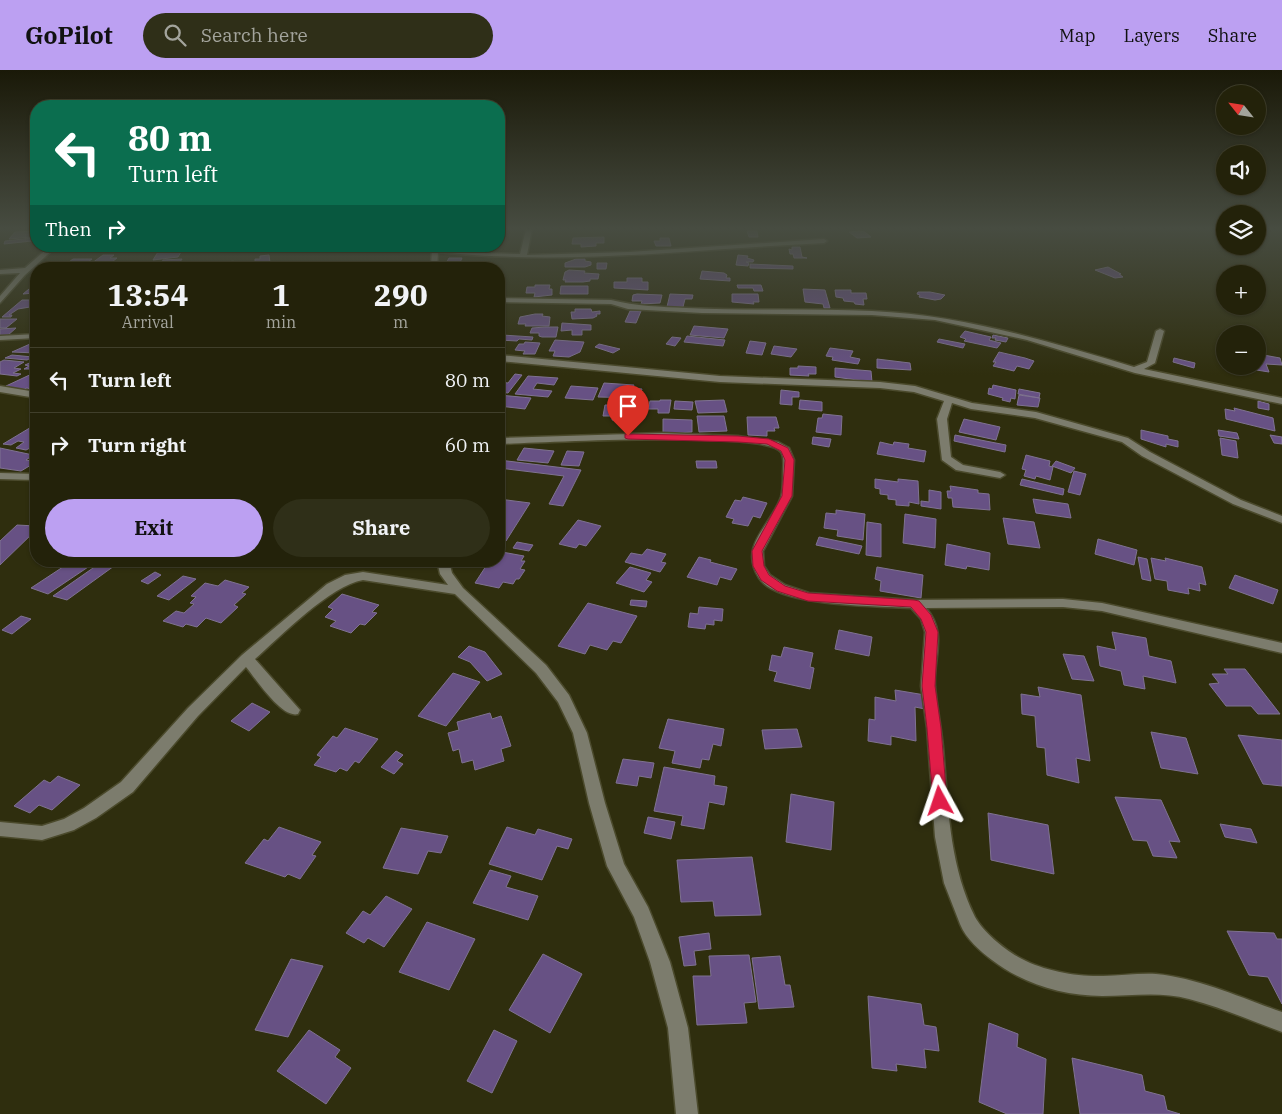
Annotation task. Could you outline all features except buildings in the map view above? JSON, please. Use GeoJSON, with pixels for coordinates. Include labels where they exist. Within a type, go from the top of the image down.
{"type":"FeatureCollection","features":[{"type":"Feature","properties":{"kind":"street"},"geometry":{"type":"LineString","coordinates":[[0,301],[21,278]]}},
{"type":"Feature","properties":{"kind":"street"},"geometry":{"type":"LineString","coordinates":[[505,300],[611,302],[628,307],[702,311],[872,313],[914,316],[1029,338],[1135,370],[1282,401]]}},
{"type":"Feature","properties":{"kind":"street"},"geometry":{"type":"LineString","coordinates":[[1135,370],[1151,362],[1160,331]]}},
{"type":"Feature","properties":{"kind":"street"},"geometry":{"type":"LineString","coordinates":[[0,338],[30,336]]}},
{"type":"Feature","properties":{"kind":"street"},"geometry":{"type":"LineString","coordinates":[[505,358],[720,378],[900,386],[984,408],[1036,415],[1125,440],[1166,465],[1237,502],[1282,520]]}},
{"type":"Feature","properties":{"kind":"street"},"geometry":{"type":"LineString","coordinates":[[0,389],[30,394]]}},
{"type":"Feature","properties":{"kind":"street"},"geometry":{"type":"LineString","coordinates":[[949,399],[942,419],[946,458],[960,468],[1000,475]]}},
{"type":"Feature","properties":{"kind":"street"},"geometry":{"type":"LineString","coordinates":[[505,441],[662,436],[738,439],[778,445],[785,450],[789,460],[790,475],[787,496],[757,551],[758,566],[765,578],[781,588],[808,597],[914,604],[1063,602],[1142,615],[1282,648]]}},
{"type":"Feature","properties":{"kind":"street"},"geometry":{"type":"LineString","coordinates":[[0,476],[30,478]]}},
{"type":"Feature","properties":{"kind":"street"},"geometry":{"type":"LineString","coordinates":[[444,567],[446,574],[459,591],[541,669],[564,699],[580,734],[597,804],[616,866],[642,913],[660,962],[678,1028],[687,1114]]}},
{"type":"Feature","properties":{"kind":"street"},"geometry":{"type":"LineString","coordinates":[[0,829],[42,833],[68,825],[90,813],[127,787],[193,712],[247,658],[331,587],[349,578],[364,576],[459,591]]}},
{"type":"Feature","properties":{"kind":"street"},"geometry":{"type":"LineString","coordinates":[[914,604],[927,618],[932,632],[928,686],[934,728],[945,846],[953,882],[969,924],[986,944],[1015,966],[1047,979],[1100,986],[1155,984],[1189,989],[1282,1022]]}},
{"type":"Feature","properties":{"kind":"street"},"geometry":{"type":"LineString","coordinates":[[247,658],[276,694],[293,710]]}},
{"type":"Feature","properties":{"kind":"route"},"geometry":{"type":"LineString","coordinates":[[628,436],[738,439],[769,442],[785,450],[789,460],[790,475],[787,496],[757,551],[758,566],[765,578],[781,588],[808,597],[914,604],[927,618],[932,632],[928,686],[934,728],[940,801]]}}]}
